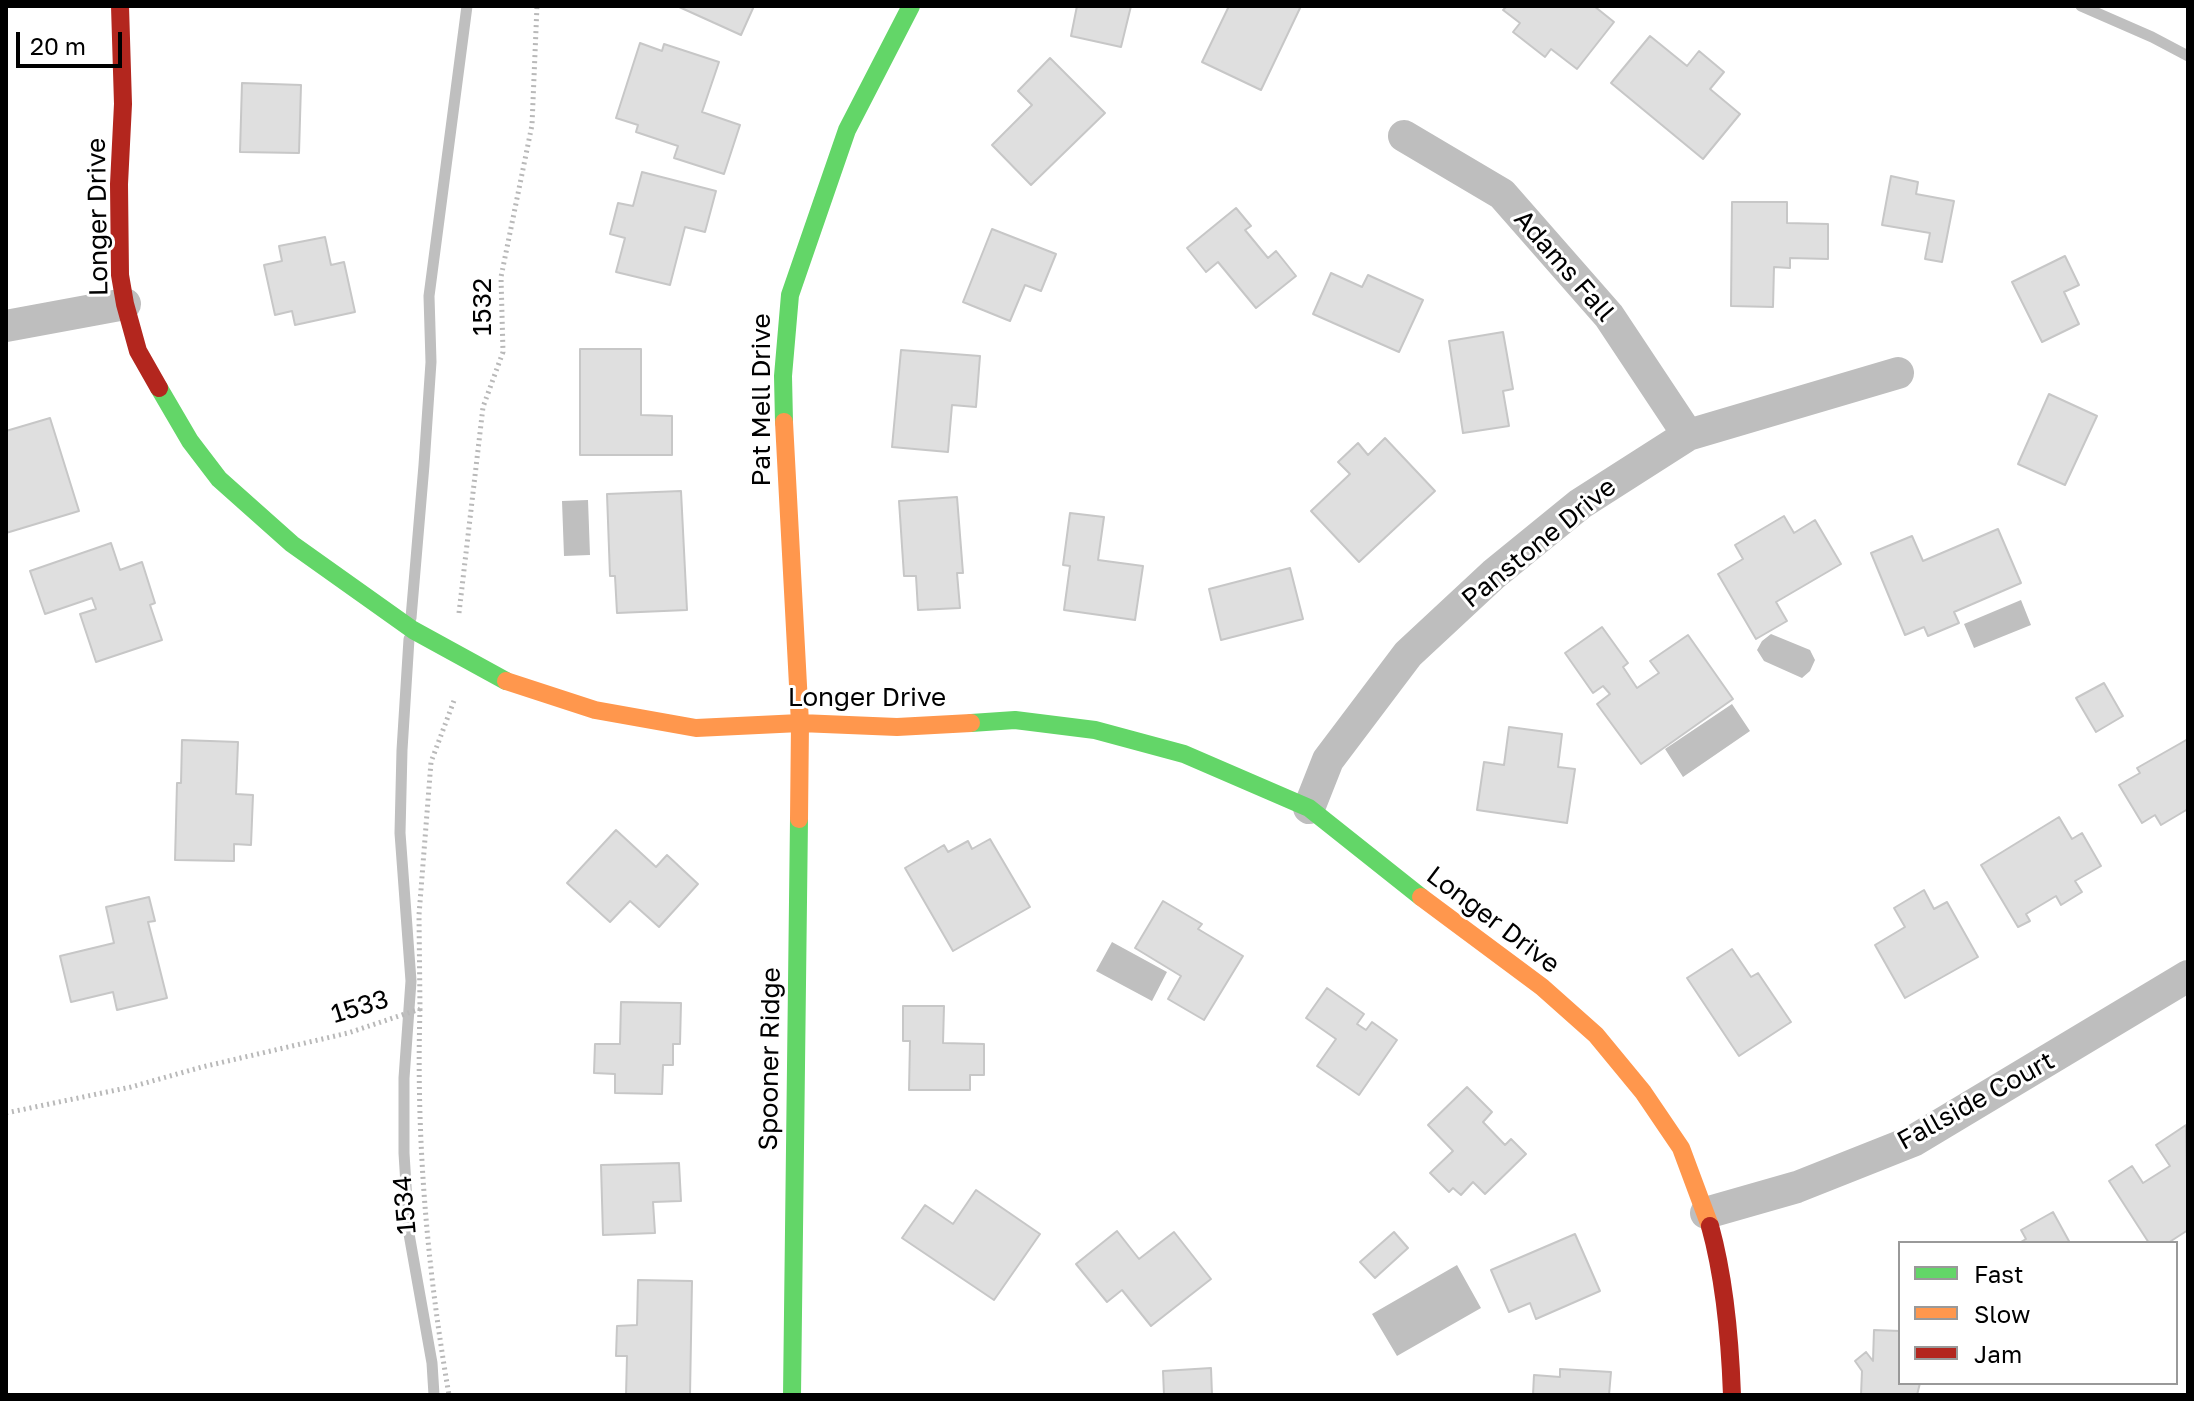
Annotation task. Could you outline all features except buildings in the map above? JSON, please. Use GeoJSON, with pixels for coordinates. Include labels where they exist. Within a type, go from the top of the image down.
{"type":"FeatureCollection","features":[{"type":"Feature","properties":{"kind":"street","name":"Longer Drive"},"geometry":{"type":"LineString","coordinates":[[120,6],[123,104],[119,184],[120,275],[138,351],[190,441],[219,479],[292,544],[413,630],[511,684],[595,710],[696,728],[800,723],[897,727],[1015,720],[1095,730],[1184,754],[1309,808],[1400,882],[1535,982],[1596,1035],[1643,1092],[1681,1148],[1706,1213],[1716,1248],[1730,1343],[1732,1395]]}},
{"type":"Feature","properties":{"kind":"street","name":"Pat Mell Drive"},"geometry":{"type":"LineString","coordinates":[[800,723],[783,376],[790,295],[847,130],[911,6]]}},
{"type":"Feature","properties":{"kind":"street","name":"Adams Fall"},"geometry":{"type":"LineString","coordinates":[[1404,136],[1502,194],[1609,316],[1688,435]]}},
{"type":"Feature","properties":{"kind":"street"},"geometry":{"type":"LineString","coordinates":[[6,326],[125,304]]}},
{"type":"Feature","properties":{"kind":"street","name":"Panstone Drive"},"geometry":{"type":"LineString","coordinates":[[1309,808],[1328,760],[1408,654],[1489,579],[1580,504],[1688,435],[1898,373]]}},
{"type":"Feature","properties":{"kind":"street","name":"Spooner Ridge"},"geometry":{"type":"LineString","coordinates":[[792,1395],[800,723]]}},
{"type":"Feature","properties":{"kind":"street","name":"Fallside Court"},"geometry":{"type":"LineString","coordinates":[[1706,1213],[1797,1187],[1913,1141],[2188,976]]}},
{"type":"Feature","properties":{"kind":"path","name":"1532"},"geometry":{"type":"LineString","coordinates":[[455,653],[483,407],[503,352],[501,277],[532,125],[537,6]]}},
{"type":"Feature","properties":{"kind":"path","name":"1533"},"geometry":{"type":"LineString","coordinates":[[6,1113],[131,1087],[348,1033],[420,1009],[419,915],[431,762],[455,702],[455,653]]}},
{"type":"Feature","properties":{"kind":"path","name":"1534"},"geometry":{"type":"LineString","coordinates":[[420,1009],[421,1156],[435,1316],[449,1395]]}},
{"type":"Feature","properties":{"kind":"shaded area"},"geometry":{"type":"Polygon","coordinates":[[[588,500],[590,555],[564,556],[562,501],[588,500]]]}},
{"type":"Feature","properties":{"kind":"shaded area"},"geometry":{"type":"Polygon","coordinates":[[[2021,600],[2031,625],[1974,648],[1964,624],[2021,600]]]}},
{"type":"Feature","properties":{"kind":"shaded area"},"geometry":{"type":"Polygon","coordinates":[[[1771,634],[1810,650],[1815,660],[1802,678],[1764,661],[1757,650],[1771,634]]]}},
{"type":"Feature","properties":{"kind":"shaded area"},"geometry":{"type":"Polygon","coordinates":[[[1732,704],[1750,731],[1683,777],[1665,749],[1732,704]]]}},
{"type":"Feature","properties":{"kind":"shaded area"},"geometry":{"type":"Polygon","coordinates":[[[1112,942],[1167,972],[1152,1001],[1096,971],[1112,942]]]}},
{"type":"Feature","properties":{"kind":"shaded area"},"geometry":{"type":"Polygon","coordinates":[[[1457,1265],[1481,1308],[1397,1356],[1372,1314],[1457,1265]]]}},
{"type":"Feature","properties":{"kind":"waterway"},"geometry":{"type":"LineString","coordinates":[[411,618],[431,362],[429,296],[467,6]]}},
{"type":"Feature","properties":{"kind":"waterway"},"geometry":{"type":"LineString","coordinates":[[2081,6],[2188,56]]}},
{"type":"Feature","properties":{"kind":"waterway"},"geometry":{"type":"LineString","coordinates":[[409,639],[400,833],[411,981],[404,1078],[404,1153],[409,1234],[432,1363],[434,1395]]}},
{"type":"Feature","properties":{"kind":"traffic: fast"},"geometry":{"type":"LineString","coordinates":[[784,422],[783,376],[790,295],[847,130],[911,6]]}},
{"type":"Feature","properties":{"kind":"traffic: fast"},"geometry":{"type":"LineString","coordinates":[[159,388],[190,441],[219,479],[292,544],[413,630],[506,681]]}},
{"type":"Feature","properties":{"kind":"traffic: fast"},"geometry":{"type":"LineString","coordinates":[[971,723],[1015,720],[1095,730],[1184,754],[1309,808],[1421,897]]}},
{"type":"Feature","properties":{"kind":"traffic: fast"},"geometry":{"type":"LineString","coordinates":[[792,1395],[799,819]]}},
{"type":"Feature","properties":{"kind":"traffic: slow"},"geometry":{"type":"LineString","coordinates":[[784,422],[800,723],[799,819]]}},
{"type":"Feature","properties":{"kind":"traffic: slow"},"geometry":{"type":"LineString","coordinates":[[506,681],[595,710],[696,728],[800,723],[897,727],[971,723]]}},
{"type":"Feature","properties":{"kind":"traffic: slow"},"geometry":{"type":"LineString","coordinates":[[1421,897],[1542,987],[1596,1035],[1643,1092],[1681,1148],[1710,1226]]}},
{"type":"Feature","properties":{"kind":"traffic: jam"},"geometry":{"type":"LineString","coordinates":[[120,6],[123,104],[119,184],[120,275],[138,351],[159,388]]}},
{"type":"Feature","properties":{"kind":"traffic: jam"},"geometry":{"type":"LineString","coordinates":[[1710,1226],[1726,1310],[1732,1395]]}}]}
